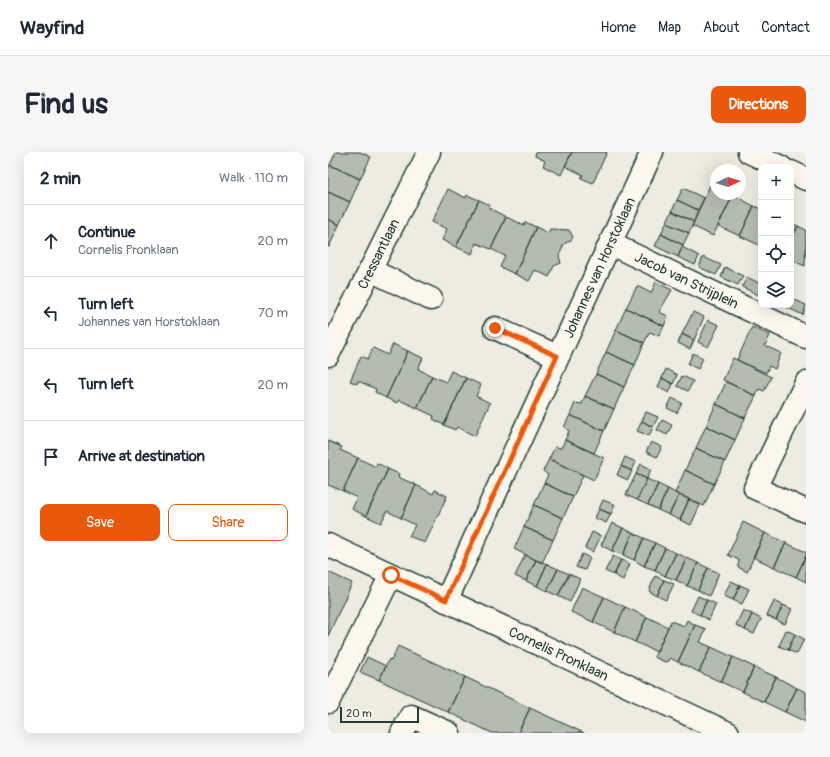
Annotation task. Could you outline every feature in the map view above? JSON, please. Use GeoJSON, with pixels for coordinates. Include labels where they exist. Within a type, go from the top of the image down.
{"type":"FeatureCollection","features":[{"type":"Feature","properties":{"kind":"street","name":"Cressantlaan"},"geometry":{"type":"LineString","coordinates":[[328,355],[428,152]]}},
{"type":"Feature","properties":{"kind":"street","name":"Johannes van Horstoklaan"},"geometry":{"type":"LineString","coordinates":[[446,600],[652,152]]}},
{"type":"Feature","properties":{"kind":"street"},"geometry":{"type":"LineString","coordinates":[[749,152],[775,164]]}},
{"type":"Feature","properties":{"kind":"street"},"geometry":{"type":"LineString","coordinates":[[794,173],[806,179]]}},
{"type":"Feature","properties":{"kind":"street","name":"Jacob van Strijplein"},"geometry":{"type":"LineString","coordinates":[[611,244],[806,337]]}},
{"type":"Feature","properties":{"kind":"street"},"geometry":{"type":"LineString","coordinates":[[370,270],[431,299]]}},
{"type":"Feature","properties":{"kind":"street"},"geometry":{"type":"LineString","coordinates":[[495,328],[557,356]]}},
{"type":"Feature","properties":{"kind":"street"},"geometry":{"type":"LineString","coordinates":[[806,383],[755,488],[806,511]]}},
{"type":"Feature","properties":{"kind":"street","name":"Cornelis Pronklaan"},"geometry":{"type":"LineString","coordinates":[[328,545],[728,733]]}},
{"type":"Feature","properties":{"kind":"street"},"geometry":{"type":"LineString","coordinates":[[328,702],[391,575]]}},
{"type":"Feature","properties":{"kind":"street"},"geometry":{"type":"LineString","coordinates":[[402,733],[411,716],[449,733]]}},
{"type":"Feature","properties":{"kind":"building"},"geometry":{"type":"Polygon","coordinates":[[[336,152],[360,152],[371,157],[360,179],[330,165],[336,152]]]}},
{"type":"Feature","properties":{"kind":"building"},"geometry":{"type":"Polygon","coordinates":[[[536,152],[572,152],[561,175],[543,166],[545,161],[535,156],[536,152]]]}},
{"type":"Feature","properties":{"kind":"building"},"geometry":{"type":"Polygon","coordinates":[[[572,152],[607,152],[593,183],[581,178],[583,175],[565,166],[572,152]]]}},
{"type":"Feature","properties":{"kind":"building"},"geometry":{"type":"Polygon","coordinates":[[[330,165],[360,179],[350,202],[328,192],[328,170],[330,165]]]}},
{"type":"Feature","properties":{"kind":"building"},"geometry":{"type":"Polygon","coordinates":[[[710,185],[710,200],[731,200],[713,236],[692,226],[710,185]]]}},
{"type":"Feature","properties":{"kind":"building"},"geometry":{"type":"Polygon","coordinates":[[[683,188],[704,198],[698,210],[677,200],[683,188]]]}},
{"type":"Feature","properties":{"kind":"building"},"geometry":{"type":"Polygon","coordinates":[[[448,189],[466,198],[467,195],[479,200],[456,247],[442,240],[447,229],[432,222],[448,189]]]}},
{"type":"Feature","properties":{"kind":"building"},"geometry":{"type":"Polygon","coordinates":[[[328,192],[350,202],[339,225],[328,219],[328,192]]]}},
{"type":"Feature","properties":{"kind":"building"},"geometry":{"type":"Polygon","coordinates":[[[479,200],[490,205],[489,208],[506,217],[491,249],[476,243],[472,254],[456,247],[479,200]]]}},
{"type":"Feature","properties":{"kind":"building"},"geometry":{"type":"Polygon","coordinates":[[[677,200],[698,210],[694,222],[672,211],[677,200]]]}},
{"type":"Feature","properties":{"kind":"building"},"geometry":{"type":"Polygon","coordinates":[[[731,200],[743,200],[754,206],[740,236],[718,226],[731,200]]]}},
{"type":"Feature","properties":{"kind":"building"},"geometry":{"type":"Polygon","coordinates":[[[754,206],[758,208],[758,245],[740,236],[754,206]]]}},
{"type":"Feature","properties":{"kind":"building"},"geometry":{"type":"Polygon","coordinates":[[[672,211],[694,222],[689,233],[666,223],[672,211]]]}},
{"type":"Feature","properties":{"kind":"building"},"geometry":{"type":"Polygon","coordinates":[[[506,217],[524,225],[525,222],[536,227],[515,274],[500,267],[505,256],[491,249],[506,217]]]}},
{"type":"Feature","properties":{"kind":"building"},"geometry":{"type":"Polygon","coordinates":[[[328,219],[339,225],[329,247],[328,247],[328,219]]]}},
{"type":"Feature","properties":{"kind":"building"},"geometry":{"type":"Polygon","coordinates":[[[666,223],[689,233],[683,245],[661,234],[666,223]]]}},
{"type":"Feature","properties":{"kind":"building"},"geometry":{"type":"Polygon","coordinates":[[[794,224],[798,226],[794,234],[794,224]]]}},
{"type":"Feature","properties":{"kind":"building"},"geometry":{"type":"Polygon","coordinates":[[[798,226],[806,230],[805,266],[794,261],[794,234],[798,226]]]}},
{"type":"Feature","properties":{"kind":"building"},"geometry":{"type":"Polygon","coordinates":[[[536,227],[548,233],[550,229],[569,230],[573,237],[564,244],[559,256],[561,263],[554,266],[549,277],[535,270],[529,281],[515,274],[536,227]]]}},
{"type":"Feature","properties":{"kind":"building"},"geometry":{"type":"Polygon","coordinates":[[[661,234],[683,245],[678,257],[655,246],[661,234]]]}},
{"type":"Feature","properties":{"kind":"building"},"geometry":{"type":"Polygon","coordinates":[[[682,247],[699,256],[695,265],[678,257],[682,247]]]}},
{"type":"Feature","properties":{"kind":"building"},"geometry":{"type":"Polygon","coordinates":[[[703,257],[721,265],[716,275],[699,267],[703,257]]]}},
{"type":"Feature","properties":{"kind":"building"},"geometry":{"type":"Polygon","coordinates":[[[725,267],[743,276],[738,285],[721,277],[725,267]]]}},
{"type":"Feature","properties":{"kind":"building"},"geometry":{"type":"Polygon","coordinates":[[[747,277],[758,282],[758,295],[742,287],[747,277]]]}},
{"type":"Feature","properties":{"kind":"building"},"geometry":{"type":"Polygon","coordinates":[[[656,282],[672,290],[659,312],[668,316],[664,326],[626,308],[637,286],[651,293],[656,282]]]}},
{"type":"Feature","properties":{"kind":"building"},"geometry":{"type":"Polygon","coordinates":[[[794,299],[806,305],[803,315],[788,308],[794,308],[794,299]]]}},
{"type":"Feature","properties":{"kind":"building"},"geometry":{"type":"Polygon","coordinates":[[[626,308],[664,326],[659,336],[650,332],[644,343],[616,330],[626,308]]]}},
{"type":"Feature","properties":{"kind":"building"},"geometry":{"type":"Polygon","coordinates":[[[693,312],[704,317],[694,340],[682,334],[693,312]]]}},
{"type":"Feature","properties":{"kind":"building"},"geometry":{"type":"Polygon","coordinates":[[[708,320],[719,325],[708,347],[698,342],[708,320]]]}},
{"type":"Feature","properties":{"kind":"building"},"geometry":{"type":"Polygon","coordinates":[[[752,327],[770,335],[765,346],[781,353],[775,369],[769,366],[766,373],[737,360],[752,327]]]}},
{"type":"Feature","properties":{"kind":"building"},"geometry":{"type":"Polygon","coordinates":[[[616,330],[644,343],[635,365],[606,352],[616,330]]]}},
{"type":"Feature","properties":{"kind":"building"},"geometry":{"type":"Polygon","coordinates":[[[682,334],[694,340],[690,349],[678,343],[682,334]]]}},
{"type":"Feature","properties":{"kind":"building"},"geometry":{"type":"Polygon","coordinates":[[[393,344],[408,351],[386,398],[375,392],[376,389],[358,381],[357,384],[350,381],[361,356],[368,359],[373,348],[388,355],[393,344]]]}},
{"type":"Feature","properties":{"kind":"building"},"geometry":{"type":"Polygon","coordinates":[[[408,351],[423,358],[418,369],[432,376],[417,408],[399,400],[397,403],[386,398],[408,351]]]}},
{"type":"Feature","properties":{"kind":"building"},"geometry":{"type":"Polygon","coordinates":[[[606,352],[635,365],[624,387],[596,374],[606,352]]]}},
{"type":"Feature","properties":{"kind":"building"},"geometry":{"type":"Polygon","coordinates":[[[693,353],[703,358],[698,369],[688,364],[693,353]]]}},
{"type":"Feature","properties":{"kind":"building"},"geometry":{"type":"Polygon","coordinates":[[[733,358],[771,377],[764,391],[759,389],[756,396],[723,380],[733,358]]]}},
{"type":"Feature","properties":{"kind":"building"},"geometry":{"type":"Polygon","coordinates":[[[666,369],[677,375],[673,384],[662,378],[666,369]]]}},
{"type":"Feature","properties":{"kind":"building"},"geometry":{"type":"Polygon","coordinates":[[[451,371],[466,378],[444,425],[433,419],[434,416],[417,408],[432,376],[446,382],[451,371]]]}},
{"type":"Feature","properties":{"kind":"building"},"geometry":{"type":"Polygon","coordinates":[[[596,374],[624,387],[614,409],[585,396],[596,374]]]}},
{"type":"Feature","properties":{"kind":"building"},"geometry":{"type":"Polygon","coordinates":[[[682,376],[693,381],[688,391],[677,386],[682,376]]]}},
{"type":"Feature","properties":{"kind":"building"},"geometry":{"type":"Polygon","coordinates":[[[466,378],[481,385],[476,396],[490,403],[475,436],[457,427],[455,430],[444,425],[466,378]]]}},
{"type":"Feature","properties":{"kind":"building"},"geometry":{"type":"Polygon","coordinates":[[[662,378],[673,384],[669,393],[658,387],[662,378]]]}},
{"type":"Feature","properties":{"kind":"building"},"geometry":{"type":"Polygon","coordinates":[[[726,382],[756,396],[745,418],[716,404],[726,382]]]}},
{"type":"Feature","properties":{"kind":"building"},"geometry":{"type":"Polygon","coordinates":[[[585,396],[614,409],[604,431],[570,415],[575,403],[582,404],[585,396]]]}},
{"type":"Feature","properties":{"kind":"building"},"geometry":{"type":"Polygon","coordinates":[[[672,398],[682,403],[677,413],[667,408],[672,398]]]}},
{"type":"Feature","properties":{"kind":"building"},"geometry":{"type":"Polygon","coordinates":[[[716,404],[745,418],[735,440],[706,426],[716,404]]]}},
{"type":"Feature","properties":{"kind":"building"},"geometry":{"type":"Polygon","coordinates":[[[646,412],[658,417],[653,427],[642,421],[646,412]]]}},
{"type":"Feature","properties":{"kind":"building"},"geometry":{"type":"Polygon","coordinates":[[[570,415],[604,431],[594,453],[565,440],[569,431],[564,427],[570,415]]]}},
{"type":"Feature","properties":{"kind":"building"},"geometry":{"type":"Polygon","coordinates":[[[662,420],[672,425],[667,435],[657,430],[662,420]]]}},
{"type":"Feature","properties":{"kind":"building"},"geometry":{"type":"Polygon","coordinates":[[[642,421],[653,427],[649,436],[637,431],[642,421]]]}},
{"type":"Feature","properties":{"kind":"building"},"geometry":{"type":"Polygon","coordinates":[[[706,426],[735,440],[725,462],[696,448],[706,426]]]}},
{"type":"Feature","properties":{"kind":"building"},"geometry":{"type":"Polygon","coordinates":[[[565,440],[604,458],[594,480],[549,459],[555,447],[561,448],[565,440]]]}},
{"type":"Feature","properties":{"kind":"building"},"geometry":{"type":"Polygon","coordinates":[[[328,441],[342,447],[340,450],[358,458],[343,491],[328,485],[328,441]]]}},
{"type":"Feature","properties":{"kind":"building"},"geometry":{"type":"Polygon","coordinates":[[[651,442],[662,447],[657,457],[646,452],[651,442]]]}},
{"type":"Feature","properties":{"kind":"building"},"geometry":{"type":"Polygon","coordinates":[[[696,448],[725,462],[714,484],[685,470],[696,448]]]}},
{"type":"Feature","properties":{"kind":"building"},"geometry":{"type":"Polygon","coordinates":[[[625,457],[636,462],[632,471],[621,466],[625,457]]]}},
{"type":"Feature","properties":{"kind":"building"},"geometry":{"type":"Polygon","coordinates":[[[358,458],[376,467],[377,463],[388,469],[366,516],[352,509],[357,498],[343,491],[358,458]]]}},
{"type":"Feature","properties":{"kind":"building"},"geometry":{"type":"Polygon","coordinates":[[[549,459],[583,475],[573,497],[544,483],[548,475],[543,471],[549,459]]]}},
{"type":"Feature","properties":{"kind":"building"},"geometry":{"type":"Polygon","coordinates":[[[641,464],[651,469],[647,479],[636,474],[641,464]]]}},
{"type":"Feature","properties":{"kind":"building"},"geometry":{"type":"Polygon","coordinates":[[[621,466],[632,471],[628,480],[617,475],[621,466]]]}},
{"type":"Feature","properties":{"kind":"building"},"geometry":{"type":"Polygon","coordinates":[[[388,469],[399,474],[398,477],[416,485],[401,518],[387,511],[381,523],[366,516],[388,469]]]}},
{"type":"Feature","properties":{"kind":"building"},"geometry":{"type":"Polygon","coordinates":[[[685,470],[714,484],[704,506],[675,493],[685,470]]]}},
{"type":"Feature","properties":{"kind":"building"},"geometry":{"type":"Polygon","coordinates":[[[636,474],[647,479],[637,500],[626,495],[636,474]]]}},
{"type":"Feature","properties":{"kind":"building"},"geometry":{"type":"Polygon","coordinates":[[[647,479],[658,484],[648,505],[637,500],[647,479]]]}},
{"type":"Feature","properties":{"kind":"building"},"geometry":{"type":"Polygon","coordinates":[[[544,483],[573,497],[563,518],[534,505],[544,483]]]}},
{"type":"Feature","properties":{"kind":"building"},"geometry":{"type":"Polygon","coordinates":[[[658,484],[668,489],[658,510],[648,505],[658,484]]]}},
{"type":"Feature","properties":{"kind":"building"},"geometry":{"type":"Polygon","coordinates":[[[416,485],[433,494],[435,490],[447,496],[425,543],[409,536],[415,525],[401,518],[416,485]]]}},
{"type":"Feature","properties":{"kind":"building"},"geometry":{"type":"Polygon","coordinates":[[[668,489],[679,495],[669,515],[658,510],[668,489]]]}},
{"type":"Feature","properties":{"kind":"building"},"geometry":{"type":"Polygon","coordinates":[[[679,495],[689,499],[680,520],[669,515],[679,495]]]}},
{"type":"Feature","properties":{"kind":"building"},"geometry":{"type":"Polygon","coordinates":[[[689,499],[700,505],[691,525],[680,520],[689,499]]]}},
{"type":"Feature","properties":{"kind":"building"},"geometry":{"type":"Polygon","coordinates":[[[603,500],[615,505],[611,514],[599,509],[603,500]]]}},
{"type":"Feature","properties":{"kind":"building"},"geometry":{"type":"Polygon","coordinates":[[[534,505],[563,518],[553,540],[524,527],[534,505]]]}},
{"type":"Feature","properties":{"kind":"building"},"geometry":{"type":"Polygon","coordinates":[[[599,509],[611,514],[606,523],[595,518],[599,509]]]}},
{"type":"Feature","properties":{"kind":"building"},"geometry":{"type":"Polygon","coordinates":[[[743,522],[765,533],[747,572],[738,567],[739,560],[728,555],[743,522]]]}},
{"type":"Feature","properties":{"kind":"building"},"geometry":{"type":"Polygon","coordinates":[[[612,523],[623,528],[612,551],[601,545],[612,523]]]}},
{"type":"Feature","properties":{"kind":"building"},"geometry":{"type":"Polygon","coordinates":[[[524,527],[553,540],[542,563],[514,549],[524,527]]]}},
{"type":"Feature","properties":{"kind":"building"},"geometry":{"type":"Polygon","coordinates":[[[623,528],[633,533],[623,555],[612,551],[623,528]]]}},
{"type":"Feature","properties":{"kind":"building"},"geometry":{"type":"Polygon","coordinates":[[[592,532],[601,536],[593,552],[585,548],[592,532]]]}},
{"type":"Feature","properties":{"kind":"building"},"geometry":{"type":"Polygon","coordinates":[[[633,533],[644,538],[634,560],[623,555],[633,533]]]}},
{"type":"Feature","properties":{"kind":"building"},"geometry":{"type":"Polygon","coordinates":[[[765,533],[786,543],[774,567],[753,557],[765,533]]]}},
{"type":"Feature","properties":{"kind":"building"},"geometry":{"type":"Polygon","coordinates":[[[644,538],[655,543],[644,566],[634,560],[644,538]]]}},
{"type":"Feature","properties":{"kind":"building"},"geometry":{"type":"Polygon","coordinates":[[[655,543],[665,548],[655,570],[644,566],[655,543]]]}},
{"type":"Feature","properties":{"kind":"building"},"geometry":{"type":"Polygon","coordinates":[[[786,543],[806,552],[806,556],[796,577],[774,567],[786,543]]]}},
{"type":"Feature","properties":{"kind":"building"},"geometry":{"type":"Polygon","coordinates":[[[665,548],[676,553],[665,576],[655,570],[665,548]]]}},
{"type":"Feature","properties":{"kind":"building"},"geometry":{"type":"Polygon","coordinates":[[[676,553],[687,558],[676,580],[665,576],[676,553]]]}},
{"type":"Feature","properties":{"kind":"building"},"geometry":{"type":"Polygon","coordinates":[[[582,554],[590,558],[585,570],[576,567],[582,554]]]}},
{"type":"Feature","properties":{"kind":"building"},"geometry":{"type":"Polygon","coordinates":[[[525,555],[536,560],[526,581],[515,576],[525,555]]]}},
{"type":"Feature","properties":{"kind":"building"},"geometry":{"type":"Polygon","coordinates":[[[613,556],[621,560],[614,575],[605,571],[613,556]]]}},
{"type":"Feature","properties":{"kind":"building"},"geometry":{"type":"Polygon","coordinates":[[[806,556],[806,582],[796,577],[806,556]]]}},
{"type":"Feature","properties":{"kind":"building"},"geometry":{"type":"Polygon","coordinates":[[[687,558],[698,563],[687,586],[676,580],[687,558]]]}},
{"type":"Feature","properties":{"kind":"building"},"geometry":{"type":"Polygon","coordinates":[[[536,560],[547,564],[537,586],[526,581],[536,560]]]}},
{"type":"Feature","properties":{"kind":"building"},"geometry":{"type":"Polygon","coordinates":[[[621,560],[630,564],[623,580],[614,575],[621,560]]]}},
{"type":"Feature","properties":{"kind":"building"},"geometry":{"type":"Polygon","coordinates":[[[698,563],[708,568],[698,590],[687,586],[698,563]]]}},
{"type":"Feature","properties":{"kind":"building"},"geometry":{"type":"Polygon","coordinates":[[[547,564],[558,569],[547,591],[537,586],[547,564]]]}},
{"type":"Feature","properties":{"kind":"building"},"geometry":{"type":"Polygon","coordinates":[[[708,568],[719,573],[709,596],[698,590],[708,568]]]}},
{"type":"Feature","properties":{"kind":"building"},"geometry":{"type":"Polygon","coordinates":[[[558,569],[569,574],[558,596],[547,591],[558,569]]]}},
{"type":"Feature","properties":{"kind":"building"},"geometry":{"type":"Polygon","coordinates":[[[328,572],[352,583],[328,636],[328,572]]]}},
{"type":"Feature","properties":{"kind":"building"},"geometry":{"type":"Polygon","coordinates":[[[569,574],[580,579],[570,602],[558,596],[569,574]]]}},
{"type":"Feature","properties":{"kind":"building"},"geometry":{"type":"Polygon","coordinates":[[[655,576],[664,580],[657,596],[649,591],[655,576]]]}},
{"type":"Feature","properties":{"kind":"building"},"geometry":{"type":"Polygon","coordinates":[[[664,580],[674,584],[666,600],[657,596],[664,580]]]}},
{"type":"Feature","properties":{"kind":"building"},"geometry":{"type":"Polygon","coordinates":[[[731,581],[740,585],[733,600],[724,596],[731,581]]]}},
{"type":"Feature","properties":{"kind":"building"},"geometry":{"type":"Polygon","coordinates":[[[740,585],[749,589],[742,604],[733,600],[740,585]]]}},
{"type":"Feature","properties":{"kind":"building"},"geometry":{"type":"Polygon","coordinates":[[[582,587],[604,597],[593,622],[571,612],[582,587]]]}},
{"type":"Feature","properties":{"kind":"building"},"geometry":{"type":"Polygon","coordinates":[[[698,596],[707,600],[700,615],[691,611],[698,596]]]}},
{"type":"Feature","properties":{"kind":"building"},"geometry":{"type":"Polygon","coordinates":[[[604,597],[625,607],[614,632],[593,622],[604,597]]]}},
{"type":"Feature","properties":{"kind":"building"},"geometry":{"type":"Polygon","coordinates":[[[707,600],[716,604],[709,620],[700,615],[707,600]]]}},
{"type":"Feature","properties":{"kind":"building"},"geometry":{"type":"Polygon","coordinates":[[[774,601],[783,605],[776,620],[767,616],[774,601]]]}},
{"type":"Feature","properties":{"kind":"building"},"geometry":{"type":"Polygon","coordinates":[[[783,605],[792,609],[785,624],[776,620],[783,605]]]}},
{"type":"Feature","properties":{"kind":"building"},"geometry":{"type":"Polygon","coordinates":[[[625,607],[647,617],[635,642],[614,632],[625,607]]]}},
{"type":"Feature","properties":{"kind":"building"},"geometry":{"type":"Polygon","coordinates":[[[743,610],[752,614],[745,630],[736,625],[743,610]]]}},
{"type":"Feature","properties":{"kind":"building"},"geometry":{"type":"Polygon","coordinates":[[[752,614],[761,619],[754,634],[745,630],[752,614]]]}},
{"type":"Feature","properties":{"kind":"building"},"geometry":{"type":"Polygon","coordinates":[[[647,617],[668,627],[657,652],[635,642],[647,617]]]}},
{"type":"Feature","properties":{"kind":"building"},"geometry":{"type":"Polygon","coordinates":[[[687,620],[695,625],[678,662],[670,658],[669,661],[665,662],[654,657],[671,621],[684,626],[687,620]]]}},
{"type":"Feature","properties":{"kind":"building"},"geometry":{"type":"Polygon","coordinates":[[[695,625],[706,629],[700,642],[711,647],[699,672],[678,662],[695,625]]]}},
{"type":"Feature","properties":{"kind":"building"},"geometry":{"type":"Polygon","coordinates":[[[786,630],[795,634],[788,650],[779,646],[786,630]]]}},
{"type":"Feature","properties":{"kind":"building"},"geometry":{"type":"Polygon","coordinates":[[[795,634],[804,639],[797,654],[788,650],[795,634]]]}},
{"type":"Feature","properties":{"kind":"building"},"geometry":{"type":"Polygon","coordinates":[[[398,646],[465,677],[448,712],[379,680],[389,659],[391,661],[398,646]]]}},
{"type":"Feature","properties":{"kind":"building"},"geometry":{"type":"Polygon","coordinates":[[[711,647],[733,657],[721,682],[699,672],[711,647]]]}},
{"type":"Feature","properties":{"kind":"building"},"geometry":{"type":"Polygon","coordinates":[[[367,657],[386,666],[379,680],[360,672],[367,657]]]}},
{"type":"Feature","properties":{"kind":"building"},"geometry":{"type":"Polygon","coordinates":[[[733,657],[754,667],[743,692],[721,682],[733,657]]]}},
{"type":"Feature","properties":{"kind":"building"},"geometry":{"type":"Polygon","coordinates":[[[754,667],[776,677],[764,702],[743,692],[754,667]]]}},
{"type":"Feature","properties":{"kind":"building"},"geometry":{"type":"Polygon","coordinates":[[[465,677],[530,708],[518,733],[492,733],[448,712],[465,677]]]}},
{"type":"Feature","properties":{"kind":"building"},"geometry":{"type":"Polygon","coordinates":[[[776,677],[797,688],[785,712],[764,702],[776,677]]]}},
{"type":"Feature","properties":{"kind":"building"},"geometry":{"type":"Polygon","coordinates":[[[797,688],[806,692],[806,722],[785,712],[797,688]]]}},
{"type":"Feature","properties":{"kind":"building"},"geometry":{"type":"Polygon","coordinates":[[[530,708],[584,733],[518,733],[530,708]]]}},
{"type":"Feature","properties":{"kind":"route"},"geometry":{"type":"LineString","coordinates":[[391,575],[446,600],[557,356],[495,328]]}}]}
